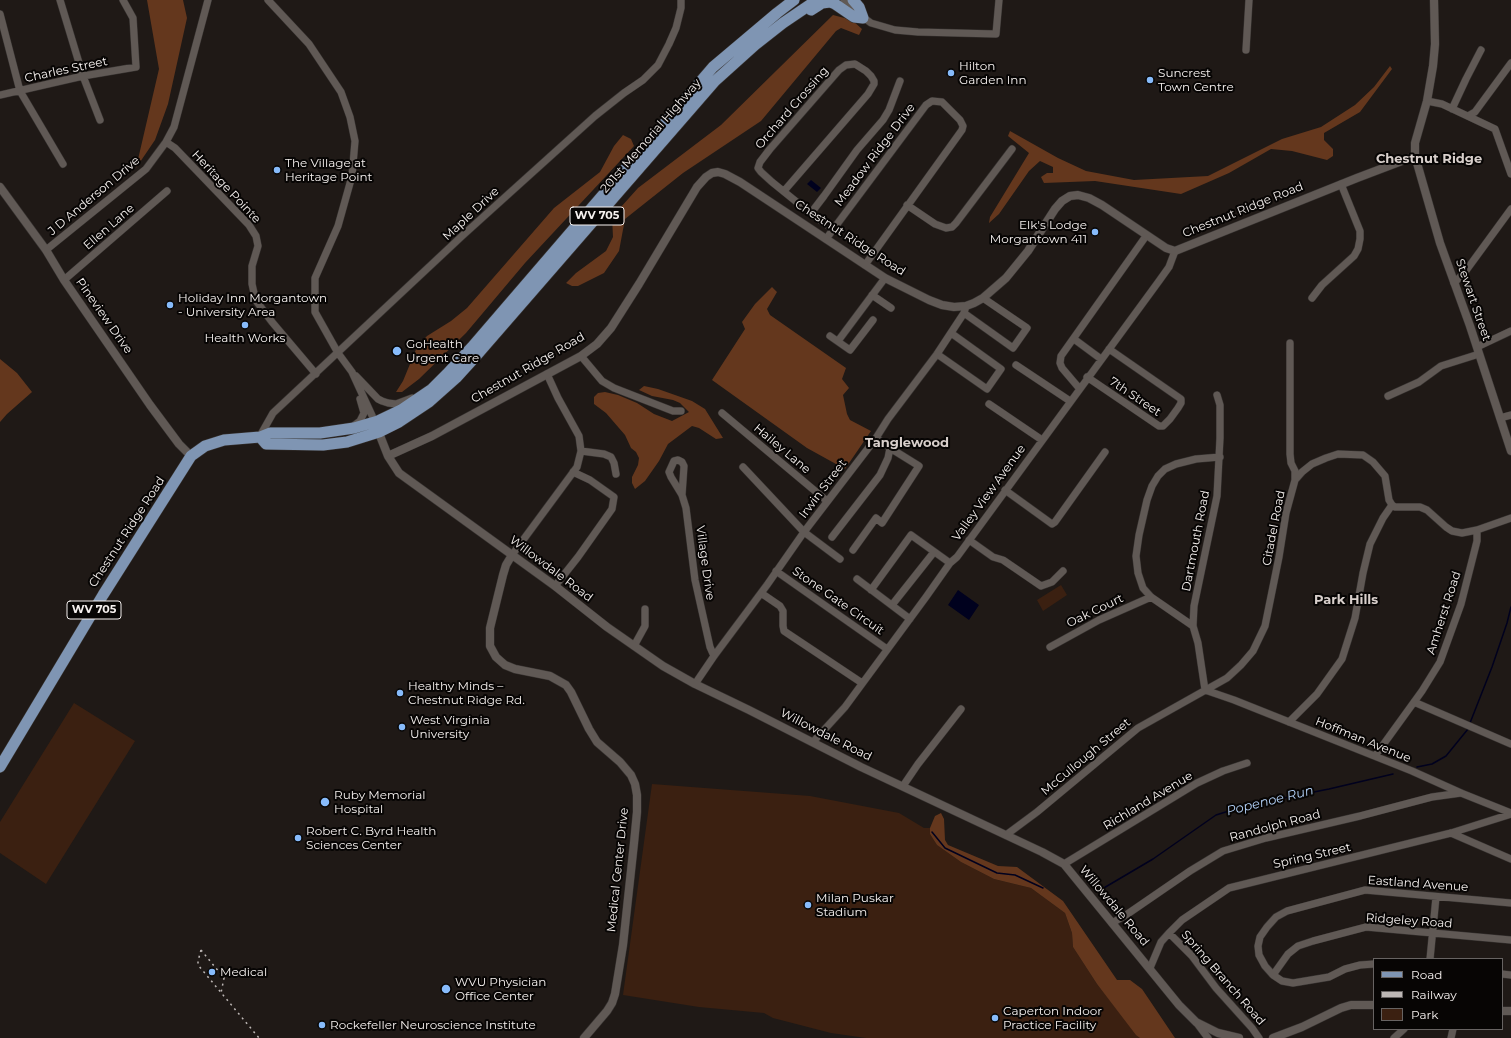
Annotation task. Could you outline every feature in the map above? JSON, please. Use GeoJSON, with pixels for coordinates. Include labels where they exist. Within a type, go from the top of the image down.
{"type":"FeatureCollection","features":[{"type":"Feature","properties":{"kind":"main road","name":"201st Memorial Highway"},"geometry":{"type":"LineString","coordinates":[[377,427],[432,388],[447,374],[713,68],[762,25],[794,0]]}},
{"type":"Feature","properties":{"kind":"main road","name":"201st Memorial Highway"},"geometry":{"type":"LineString","coordinates":[[377,427],[399,422],[430,402],[456,378],[715,81],[768,35],[817,0]]}},
{"type":"Feature","properties":{"kind":"main road"},"geometry":{"type":"LineString","coordinates":[[768,35],[784,28],[822,3],[830,2],[854,17],[863,18],[859,7],[853,0]]}},
{"type":"Feature","properties":{"kind":"main road","name":"Chestnut Ridge Road"},"geometry":{"type":"LineString","coordinates":[[0,767],[102,595],[191,456],[205,446],[214,442],[260,437],[270,433],[320,433],[377,427]]}},
{"type":"Feature","properties":{"kind":"main road","name":"Chestnut Ridge Road"},"geometry":{"type":"LineString","coordinates":[[260,437],[266,444],[323,445],[347,442],[377,427]]}},
{"type":"Feature","properties":{"kind":"street"},"geometry":{"type":"LineString","coordinates":[[60,0],[83,76],[100,120]]}},
{"type":"Feature","properties":{"kind":"street","name":"Charles Street"},"geometry":{"type":"LineString","coordinates":[[0,95],[83,76],[136,67],[133,18],[123,0]]}},
{"type":"Feature","properties":{"kind":"street","name":"J D Anderson Drive"},"geometry":{"type":"LineString","coordinates":[[46,250],[146,169],[166,142],[174,127],[208,0]]}},
{"type":"Feature","properties":{"kind":"street"},"geometry":{"type":"LineString","coordinates":[[268,0],[309,44],[341,92],[350,117],[355,142],[352,176],[338,226],[315,278],[315,312],[338,353],[352,372],[378,399],[388,403],[405,402],[432,388]]}},
{"type":"Feature","properties":{"kind":"street","name":"Maple Drive"},"geometry":{"type":"LineString","coordinates":[[260,437],[273,414],[462,236],[595,116],[643,80],[658,65],[676,28],[681,8],[681,0]]}},
{"type":"Feature","properties":{"kind":"street"},"geometry":{"type":"LineString","coordinates":[[844,0],[849,7],[871,23],[895,30],[996,34],[999,0]]}},
{"type":"Feature","properties":{"kind":"street"},"geometry":{"type":"LineString","coordinates":[[1246,50],[1248,0]]}},
{"type":"Feature","properties":{"kind":"street"},"geometry":{"type":"LineString","coordinates":[[1415,156],[1415,143],[1431,87],[1435,44],[1434,0]]}},
{"type":"Feature","properties":{"kind":"street"},"geometry":{"type":"LineString","coordinates":[[0,14],[20,90],[63,164]]}},
{"type":"Feature","properties":{"kind":"street"},"geometry":{"type":"LineString","coordinates":[[1452,109],[1481,50]]}},
{"type":"Feature","properties":{"kind":"street"},"geometry":{"type":"LineString","coordinates":[[1468,116],[1475,112],[1511,63]]}},
{"type":"Feature","properties":{"kind":"street","name":"Orchard Crossing"},"geometry":{"type":"LineString","coordinates":[[784,191],[868,94],[874,84],[872,76],[855,64],[846,65],[839,70],[770,149],[760,162],[758,168],[761,172],[784,191],[811,213],[833,229]]}},
{"type":"Feature","properties":{"kind":"street"},"geometry":{"type":"LineString","coordinates":[[811,213],[857,150],[889,110],[900,81]]}},
{"type":"Feature","properties":{"kind":"street","name":"Meadow Ridge Drive"},"geometry":{"type":"LineString","coordinates":[[826,239],[926,105],[932,101],[942,102],[960,120],[963,126],[962,130],[865,265]]}},
{"type":"Feature","properties":{"kind":"street"},"geometry":{"type":"LineString","coordinates":[[1427,101],[1442,104],[1495,129],[1511,174]]}},
{"type":"Feature","properties":{"kind":"street","name":"Heritage Pointe"},"geometry":{"type":"LineString","coordinates":[[166,142],[175,148],[249,225],[256,236],[258,246],[252,266],[252,284],[258,302],[272,322],[316,374]]}},
{"type":"Feature","properties":{"kind":"street"},"geometry":{"type":"LineString","coordinates":[[907,205],[935,224],[946,228],[952,227],[1012,149]]}},
{"type":"Feature","properties":{"kind":"street","name":"Chestnut Ridge Road"},"geometry":{"type":"LineString","coordinates":[[388,456],[432,436],[581,356],[600,341],[611,328],[656,257],[697,187],[712,173],[725,174],[736,179],[885,278],[942,305],[965,310],[1006,278],[1028,251],[1055,209],[1062,201],[1070,196],[1078,195],[1089,198],[1102,205],[1146,236],[1166,248],[1175,251],[1341,184],[1415,156]]}},
{"type":"Feature","properties":{"kind":"street","name":"Stewart Street"},"geometry":{"type":"LineString","coordinates":[[1415,156],[1430,211],[1478,350],[1511,452]]}},
{"type":"Feature","properties":{"kind":"street"},"geometry":{"type":"LineString","coordinates":[[1312,298],[1322,285],[1354,256],[1358,249],[1360,231],[1341,184]]}},
{"type":"Feature","properties":{"kind":"street","name":"Pineview Drive"},"geometry":{"type":"LineString","coordinates":[[0,187],[46,250],[64,280],[150,405],[179,444],[191,456]]}},
{"type":"Feature","properties":{"kind":"street","name":"Ellen Lane"},"geometry":{"type":"LineString","coordinates":[[64,280],[167,191]]}},
{"type":"Feature","properties":{"kind":"street"},"geometry":{"type":"LineString","coordinates":[[1454,282],[1465,272],[1511,209]]}},
{"type":"Feature","properties":{"kind":"street"},"geometry":{"type":"LineString","coordinates":[[1079,388],[1062,368],[1060,363],[1061,356],[1146,236]]}},
{"type":"Feature","properties":{"kind":"street","name":"Valley View Avenue"},"geometry":{"type":"LineString","coordinates":[[813,742],[845,706],[910,619],[950,562],[957,557],[1070,400],[1168,268],[1175,251]]}},
{"type":"Feature","properties":{"kind":"street"},"geometry":{"type":"LineString","coordinates":[[838,341],[885,278]]}},
{"type":"Feature","properties":{"kind":"street"},"geometry":{"type":"LineString","coordinates":[[872,295],[891,308]]}},
{"type":"Feature","properties":{"kind":"street"},"geometry":{"type":"LineString","coordinates":[[965,310],[1013,348],[1027,328],[982,298]]}},
{"type":"Feature","properties":{"kind":"street","name":"Irwin Street"},"geometry":{"type":"LineString","coordinates":[[695,684],[804,532],[876,438],[888,419],[937,354],[965,310]]}},
{"type":"Feature","properties":{"kind":"street"},"geometry":{"type":"LineString","coordinates":[[830,336],[850,350],[873,320]]}},
{"type":"Feature","properties":{"kind":"street"},"geometry":{"type":"LineString","coordinates":[[1388,396],[1419,382],[1441,366],[1478,350],[1511,331]]}},
{"type":"Feature","properties":{"kind":"street"},"geometry":{"type":"LineString","coordinates":[[937,354],[987,389],[1001,368],[951,333]]}},
{"type":"Feature","properties":{"kind":"street"},"geometry":{"type":"LineString","coordinates":[[1074,339],[1101,359]]}},
{"type":"Feature","properties":{"kind":"street","name":"Citadel Road"},"geometry":{"type":"LineString","coordinates":[[1205,690],[1227,678],[1241,665],[1253,651],[1265,626],[1287,508],[1295,480],[1295,470],[1291,463],[1290,454],[1290,343]]}},
{"type":"Feature","properties":{"kind":"street","name":"7th Street"},"geometry":{"type":"LineString","coordinates":[[1087,377],[1159,426],[1166,424],[1181,403],[1181,399],[1109,349]]}},
{"type":"Feature","properties":{"kind":"street"},"geometry":{"type":"LineString","coordinates":[[581,356],[602,381],[614,388],[673,411],[681,411]]}},
{"type":"Feature","properties":{"kind":"street"},"geometry":{"type":"LineString","coordinates":[[1016,365],[1070,400]]}},
{"type":"Feature","properties":{"kind":"street"},"geometry":{"type":"LineString","coordinates":[[352,372],[377,427],[388,456]]}},
{"type":"Feature","properties":{"kind":"street"},"geometry":{"type":"LineString","coordinates":[[348,429],[360,421],[364,413],[352,372]]}},
{"type":"Feature","properties":{"kind":"street"},"geometry":{"type":"LineString","coordinates":[[512,555],[577,467],[581,451],[579,436],[558,398],[547,374]]}},
{"type":"Feature","properties":{"kind":"street","name":"Dartmouth Road"},"geometry":{"type":"LineString","coordinates":[[1205,690],[1198,643],[1193,626],[1194,606],[1217,496],[1220,457],[1220,405],[1217,395]]}},
{"type":"Feature","properties":{"kind":"street"},"geometry":{"type":"LineString","coordinates":[[989,404],[1042,440]]}},
{"type":"Feature","properties":{"kind":"street","name":"Hailey Lane"},"geometry":{"type":"LineString","coordinates":[[722,413],[827,501]]}},
{"type":"Feature","properties":{"kind":"street"},"geometry":{"type":"LineString","coordinates":[[1500,418],[1511,415]]}},
{"type":"Feature","properties":{"kind":"street"},"geometry":{"type":"LineString","coordinates":[[853,550],[876,518],[882,523],[919,466],[876,438]]}},
{"type":"Feature","properties":{"kind":"street"},"geometry":{"type":"LineString","coordinates":[[832,538],[880,475],[888,458],[890,448]]}},
{"type":"Feature","properties":{"kind":"street"},"geometry":{"type":"LineString","coordinates":[[581,451],[604,454],[611,457],[616,474]]}},
{"type":"Feature","properties":{"kind":"street"},"geometry":{"type":"LineString","coordinates":[[1006,490],[1052,524],[1055,522],[1106,452]]}},
{"type":"Feature","properties":{"kind":"street"},"geometry":{"type":"LineString","coordinates":[[1295,480],[1312,464],[1326,458],[1338,454],[1363,454],[1374,462],[1385,476],[1389,500],[1392,505],[1396,507],[1420,507],[1434,515],[1452,531],[1462,532],[1477,530],[1511,518]]}},
{"type":"Feature","properties":{"kind":"street","name":"Willowdale Road"},"geometry":{"type":"LineString","coordinates":[[388,456],[399,473],[663,666],[695,684],[861,767],[904,786],[1064,864],[1179,1004],[1196,1022],[1218,1033],[1239,1038]]}},
{"type":"Feature","properties":{"kind":"street"},"geometry":{"type":"LineString","coordinates":[[1193,626],[1152,598],[1143,588],[1138,573],[1136,556],[1147,500],[1152,486],[1158,476],[1166,468],[1176,464],[1196,459],[1220,457]]}},
{"type":"Feature","properties":{"kind":"street"},"geometry":{"type":"LineString","coordinates":[[743,467],[804,532],[840,559]]}},
{"type":"Feature","properties":{"kind":"street"},"geometry":{"type":"LineString","coordinates":[[555,586],[612,509],[614,497],[590,480],[573,472]]}},
{"type":"Feature","properties":{"kind":"street","name":"Village Drive"},"geometry":{"type":"LineString","coordinates":[[682,495],[689,528],[692,562],[698,594],[710,647],[714,656]]}},
{"type":"Feature","properties":{"kind":"street"},"geometry":{"type":"LineString","coordinates":[[1289,722],[1317,694],[1342,659],[1355,618],[1370,544],[1383,518],[1392,505]]}},
{"type":"Feature","properties":{"kind":"street","name":"Amherst Road"},"geometry":{"type":"LineString","coordinates":[[1375,756],[1431,678],[1440,662],[1461,604],[1477,541],[1477,530]]}},
{"type":"Feature","properties":{"kind":"street"},"geometry":{"type":"LineString","coordinates":[[871,590],[911,535],[950,562]]}},
{"type":"Feature","properties":{"kind":"street"},"geometry":{"type":"LineString","coordinates":[[969,540],[993,557],[1003,560],[1041,586],[1052,582],[1063,571]]}},
{"type":"Feature","properties":{"kind":"street"},"geometry":{"type":"LineString","coordinates":[[892,605],[934,552]]}},
{"type":"Feature","properties":{"kind":"street","name":"Medical Center Drive"},"geometry":{"type":"LineString","coordinates":[[512,555],[503,575],[490,628],[490,646],[496,657],[505,665],[514,669],[550,676],[566,685],[597,742],[620,762],[631,775],[635,784],[637,795],[637,812],[615,994],[607,1011],[584,1038]]}},
{"type":"Feature","properties":{"kind":"street","name":"Stone Gate Circuit"},"geometry":{"type":"LineString","coordinates":[[776,571],[887,649]]}},
{"type":"Feature","properties":{"kind":"street"},"geometry":{"type":"LineString","coordinates":[[857,579],[910,619]]}},
{"type":"Feature","properties":{"kind":"street"},"geometry":{"type":"LineString","coordinates":[[761,593],[780,606],[783,611],[784,631],[862,683]]}},
{"type":"Feature","properties":{"kind":"street","name":"Oak Court"},"geometry":{"type":"LineString","coordinates":[[1050,647],[1099,620],[1152,598]]}},
{"type":"Feature","properties":{"kind":"street"},"geometry":{"type":"LineString","coordinates":[[634,646],[645,626],[645,609]]}},
{"type":"Feature","properties":{"kind":"street","name":"Hoffman Avenue"},"geometry":{"type":"LineString","coordinates":[[1205,690],[1375,756],[1511,814]]}},
{"type":"Feature","properties":{"kind":"street","name":"McCullough Street"},"geometry":{"type":"LineString","coordinates":[[1006,835],[1038,812],[1138,728],[1205,690]]}},
{"type":"Feature","properties":{"kind":"street"},"geometry":{"type":"LineString","coordinates":[[1414,702],[1511,744]]}},
{"type":"Feature","properties":{"kind":"street"},"geometry":{"type":"LineString","coordinates":[[904,786],[918,764],[961,709]]}},
{"type":"Feature","properties":{"kind":"street","name":"Richland Avenue"},"geometry":{"type":"LineString","coordinates":[[1064,864],[1197,783],[1223,771],[1247,763]]}},
{"type":"Feature","properties":{"kind":"street","name":"Randolph Road"},"geometry":{"type":"LineString","coordinates":[[1112,923],[1223,851],[1266,838],[1432,797],[1461,793]]}},
{"type":"Feature","properties":{"kind":"street","name":"Spring Street"},"geometry":{"type":"LineString","coordinates":[[1150,968],[1161,942],[1169,933],[1182,920],[1229,888],[1451,833],[1511,814]]}},
{"type":"Feature","properties":{"kind":"street"},"geometry":{"type":"LineString","coordinates":[[1451,833],[1511,859]]}},
{"type":"Feature","properties":{"kind":"street","name":"Eastland Avenue"},"geometry":{"type":"LineString","coordinates":[[1273,975],[1265,966],[1259,955],[1258,946],[1260,937],[1267,927],[1276,917],[1287,911],[1365,890],[1511,903]]}},
{"type":"Feature","properties":{"kind":"street"},"geometry":{"type":"LineString","coordinates":[[1430,958],[1436,897]]}},
{"type":"Feature","properties":{"kind":"street","name":"Ridgeley Road"},"geometry":{"type":"LineString","coordinates":[[1273,975],[1288,954],[1298,946],[1366,927],[1511,940]]}},
{"type":"Feature","properties":{"kind":"street","name":"Spring Branch Road"},"geometry":{"type":"LineString","coordinates":[[1169,933],[1192,956],[1216,988],[1252,1028],[1259,1038]]}},
{"type":"Feature","properties":{"kind":"street"},"geometry":{"type":"LineString","coordinates":[[1273,975],[1282,981],[1293,983],[1329,977],[1360,965],[1373,964]]}},
{"type":"Feature","properties":{"kind":"street"},"geometry":{"type":"LineString","coordinates":[[1273,1038],[1302,1027],[1342,1008],[1351,1005],[1373,1004]]}},
{"type":"Feature","properties":{"kind":"street"},"geometry":{"type":"LineString","coordinates":[[1196,1022],[1208,1038]]}},
{"type":"Feature","properties":{"kind":"street"},"geometry":{"type":"LineString","coordinates":[[1394,1038],[1403,1030]]}},
{"type":"Feature","properties":{"kind":"green space"},"geometry":{"type":"Polygon","coordinates":[[[1061,585],[1067,595],[1043,611],[1037,600],[1061,585]]]}},
{"type":"Feature","properties":{"kind":"green space"},"geometry":{"type":"Polygon","coordinates":[[[74,703],[135,741],[46,884],[0,853],[0,822],[74,703]]]}},
{"type":"Feature","properties":{"kind":"green space"},"geometry":{"type":"Polygon","coordinates":[[[652,784],[810,796],[899,813],[924,828],[930,828],[930,834],[937,845],[961,862],[994,879],[1031,888],[1065,913],[1072,933],[1073,947],[1097,984],[1140,1038],[866,1038],[831,1033],[773,1018],[764,1013],[699,1007],[623,995],[652,784]]]}},
{"type":"Feature","properties":{"kind":"shaded area"},"geometry":{"type":"Polygon","coordinates":[[[147,0],[183,0],[187,18],[168,104],[155,140],[136,168],[159,69],[147,0]]]}},
{"type":"Feature","properties":{"kind":"shaded area"},"geometry":{"type":"Polygon","coordinates":[[[833,15],[852,20],[862,29],[859,35],[841,28],[836,31],[761,121],[683,173],[625,219],[619,251],[604,273],[578,286],[572,286],[566,283],[576,273],[606,251],[613,237],[612,217],[638,188],[721,125],[833,15]]]}},
{"type":"Feature","properties":{"kind":"shaded area"},"geometry":{"type":"Polygon","coordinates":[[[1390,66],[1392,69],[1360,112],[1324,133],[1324,140],[1333,149],[1333,156],[1327,160],[1292,151],[1271,149],[1229,173],[1181,194],[1095,181],[1044,183],[1041,177],[1047,173],[1053,173],[1053,167],[1040,161],[1029,171],[999,214],[989,223],[990,217],[1029,153],[1008,136],[1010,131],[1058,158],[1086,171],[1134,180],[1208,176],[1282,139],[1321,127],[1355,105],[1374,87],[1390,66]]]}},
{"type":"Feature","properties":{"kind":"shaded area"},"geometry":{"type":"Polygon","coordinates":[[[623,135],[631,139],[634,146],[525,263],[466,333],[419,379],[402,392],[396,392],[403,381],[417,347],[427,336],[451,321],[467,308],[554,208],[600,172],[614,146],[623,135]]]}},
{"type":"Feature","properties":{"kind":"shaded area"},"geometry":{"type":"Polygon","coordinates":[[[772,287],[777,292],[767,309],[770,315],[846,368],[842,379],[849,388],[843,395],[847,414],[850,420],[871,431],[845,469],[807,448],[712,380],[745,329],[742,322],[755,304],[772,287]]]}},
{"type":"Feature","properties":{"kind":"shaded area"},"geometry":{"type":"Polygon","coordinates":[[[0,359],[17,373],[32,392],[0,422],[0,359]]]}},
{"type":"Feature","properties":{"kind":"shaded area"},"geometry":{"type":"Polygon","coordinates":[[[644,386],[658,389],[692,401],[705,409],[723,438],[716,439],[699,428],[692,426],[668,444],[659,461],[645,481],[635,489],[632,483],[632,477],[638,465],[639,458],[636,452],[631,448],[625,435],[606,413],[594,404],[594,397],[598,393],[605,392],[618,395],[637,403],[654,414],[672,421],[689,412],[680,403],[673,400],[652,396],[639,390],[644,386]]]}},
{"type":"Feature","properties":{"kind":"shaded area"},"geometry":{"type":"Polygon","coordinates":[[[941,813],[944,819],[945,840],[948,845],[998,866],[1017,867],[1063,901],[1117,980],[1130,980],[1142,989],[1175,1038],[1140,1038],[1136,1035],[1097,984],[1073,947],[1072,933],[1065,913],[1031,888],[994,879],[961,862],[937,845],[930,834],[930,828],[935,816],[941,813]]]}},
{"type":"Feature","properties":{"kind":"water"},"geometry":{"type":"Polygon","coordinates":[[[811,180],[821,188],[817,192],[807,184],[811,180]]]}},
{"type":"Feature","properties":{"kind":"water"},"geometry":{"type":"Polygon","coordinates":[[[958,590],[979,605],[969,620],[948,605],[958,590]]]}},
{"type":"Feature","properties":{"kind":"waterway","name":"Popenoe Run"},"geometry":{"type":"LineString","coordinates":[[1470,723],[1492,667],[1511,607]]}},
{"type":"Feature","properties":{"kind":"waterway","name":"Popenoe Run"},"geometry":{"type":"LineString","coordinates":[[1417,767],[1432,764],[1446,756],[1468,729]]}},
{"type":"Feature","properties":{"kind":"waterway","name":"Popenoe Run"},"geometry":{"type":"LineString","coordinates":[[1097,892],[1153,859],[1216,815],[1248,805],[1329,789],[1393,774]]}},
{"type":"Feature","properties":{"kind":"waterway","name":"Popenoe Run"},"geometry":{"type":"LineString","coordinates":[[932,832],[945,848],[997,873],[1015,875],[1043,888]]}},
{"type":"Feature","properties":{"kind":"railway"},"geometry":{"type":"LineString","coordinates":[[201,950],[198,965],[259,1038]]}},
{"type":"Feature","properties":{"kind":"railway"},"geometry":{"type":"LineString","coordinates":[[201,950],[224,978],[221,993]]}},
{"type":"Feature","properties":{"kind":"place","name":"Hilton Garden Inn"},"geometry":{"type":"Point","coordinates":[951,73]}},
{"type":"Feature","properties":{"kind":"place","name":"Suncrest Town Centre"},"geometry":{"type":"Point","coordinates":[1150,80]}},
{"type":"Feature","properties":{"kind":"place","name":"The Village at Heritage Point"},"geometry":{"type":"Point","coordinates":[277,170]}},
{"type":"Feature","properties":{"kind":"place","name":"Elk's Lodge Morgantown 411"},"geometry":{"type":"Point","coordinates":[1095,232]}},
{"type":"Feature","properties":{"kind":"place","name":"Holiday Inn Morgantown - University Area"},"geometry":{"type":"Point","coordinates":[170,305]}},
{"type":"Feature","properties":{"kind":"place","name":"Health Works"},"geometry":{"type":"Point","coordinates":[245,325]}},
{"type":"Feature","properties":{"kind":"place","name":"GoHealth Urgent Care"},"geometry":{"type":"Point","coordinates":[397,351]}},
{"type":"Feature","properties":{"kind":"place","name":"Healthy Minds – Chestnut Ridge Rd."},"geometry":{"type":"Point","coordinates":[400,693]}},
{"type":"Feature","properties":{"kind":"place","name":"West Virginia University"},"geometry":{"type":"Point","coordinates":[402,727]}},
{"type":"Feature","properties":{"kind":"place","name":"Ruby Memorial Hospital"},"geometry":{"type":"Point","coordinates":[325,802]}},
{"type":"Feature","properties":{"kind":"place","name":"Robert C. Byrd Health Sciences Center"},"geometry":{"type":"Point","coordinates":[298,838]}},
{"type":"Feature","properties":{"kind":"place","name":"Milan Puskar Stadium"},"geometry":{"type":"Point","coordinates":[808,905]}},
{"type":"Feature","properties":{"kind":"place","name":"Medical"},"geometry":{"type":"Point","coordinates":[212,972]}},
{"type":"Feature","properties":{"kind":"place","name":"WVU Physician Office Center"},"geometry":{"type":"Point","coordinates":[446,989]}},
{"type":"Feature","properties":{"kind":"place","name":"Caperton Indoor Practice Facility"},"geometry":{"type":"Point","coordinates":[995,1018]}},
{"type":"Feature","properties":{"kind":"place","name":"Rockefeller Neuroscience Institute"},"geometry":{"type":"Point","coordinates":[322,1025]}},
{"type":"Feature","properties":{"kind":"district","name":"Chestnut Ridge"},"geometry":{"type":"Point","coordinates":[1429,159]}},
{"type":"Feature","properties":{"kind":"district","name":"Tanglewood"},"geometry":{"type":"Point","coordinates":[907,443]}},
{"type":"Feature","properties":{"kind":"district","name":"Park Hills"},"geometry":{"type":"Point","coordinates":[1346,600]}}]}
